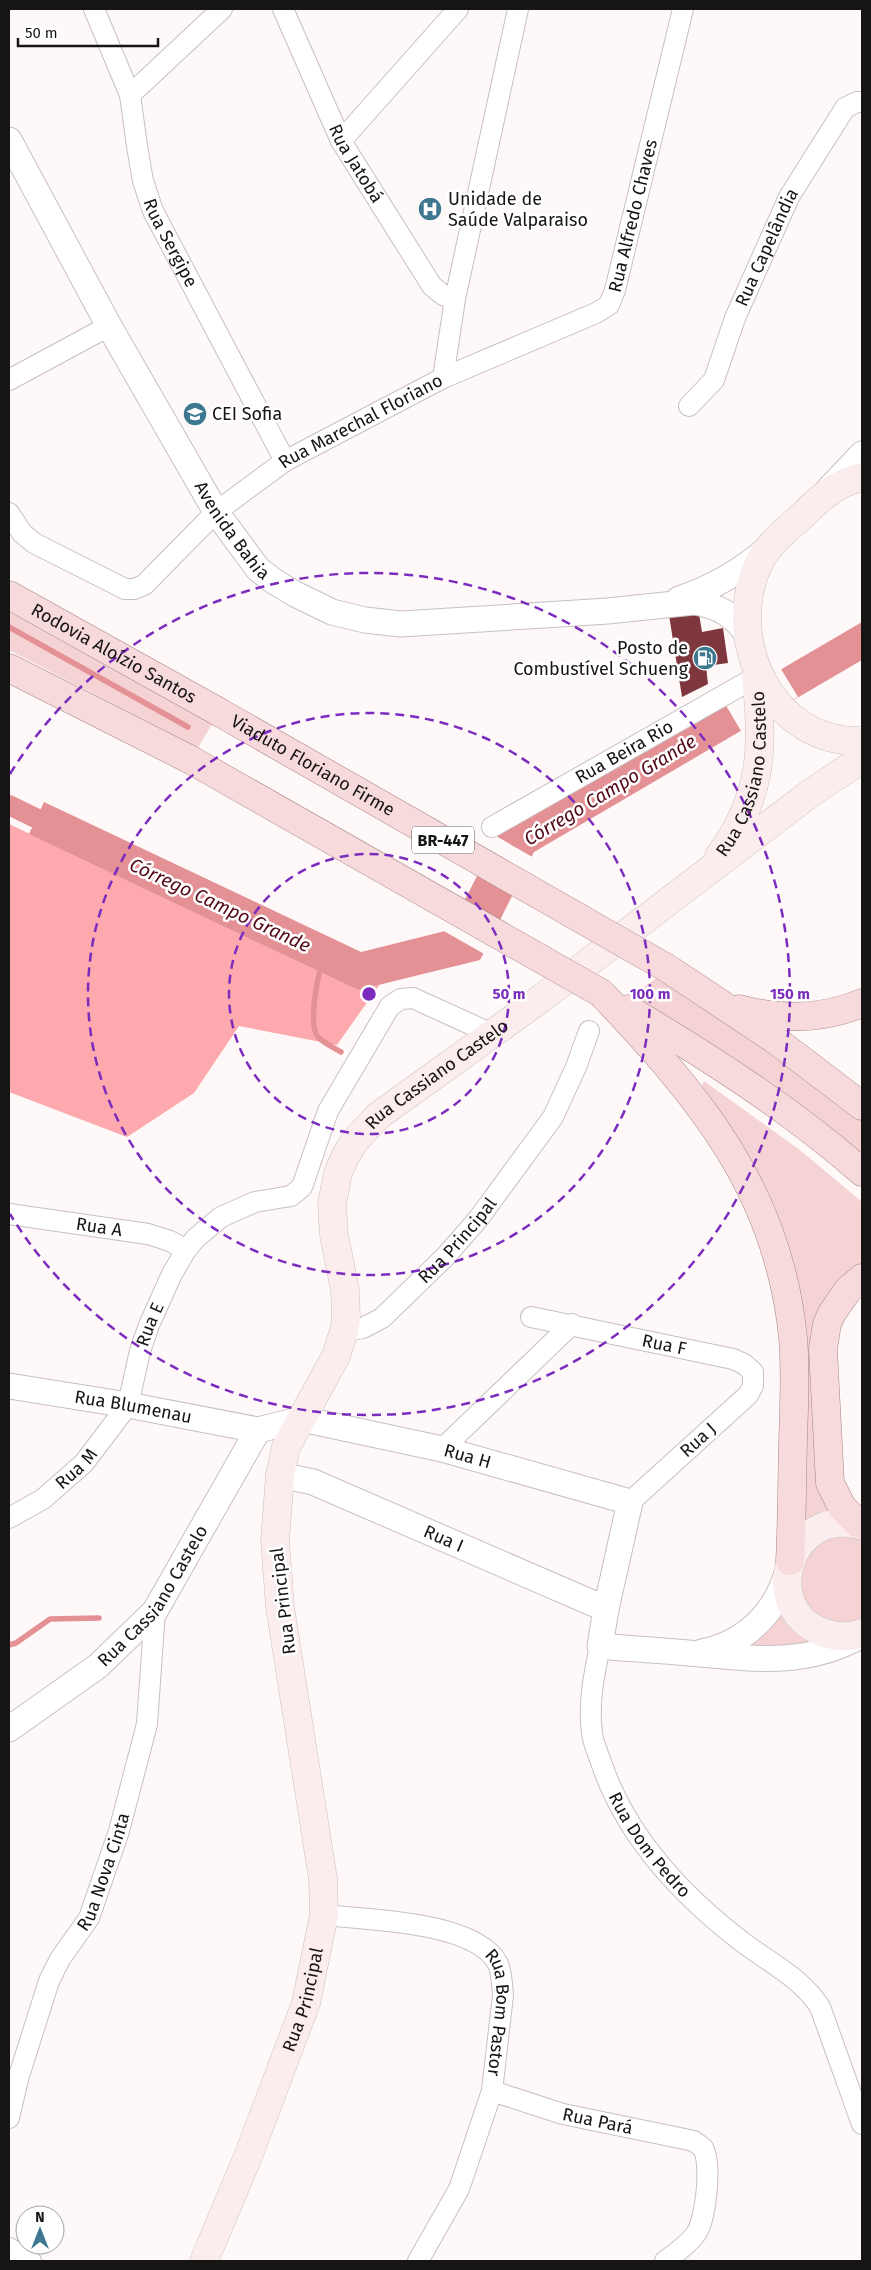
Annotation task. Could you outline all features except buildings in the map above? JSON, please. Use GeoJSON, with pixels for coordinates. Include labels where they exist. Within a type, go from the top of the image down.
{"type":"FeatureCollection","features":[{"type":"Feature","properties":{"kind":"main road"},"geometry":{"type":"LineString","coordinates":[[766,550],[826,492],[838,485],[862,477]]}},
{"type":"Feature","properties":{"kind":"main road","name":"Rua Cassiano Castelo"},"geometry":{"type":"LineString","coordinates":[[703,874],[736,831],[750,798],[771,714],[757,677],[749,637],[748,598],[755,573],[766,550]]}},
{"type":"Feature","properties":{"kind":"main road","name":"Rodovia Aloízio Santos"},"geometry":{"type":"LineString","coordinates":[[9,595],[219,712]]}},
{"type":"Feature","properties":{"kind":"main road"},"geometry":{"type":"LineString","coordinates":[[9,668],[191,760],[613,1002],[744,1081],[812,1130],[862,1172]]}},
{"type":"Feature","properties":{"kind":"main road","name":"Viaduto Floriano Firme"},"geometry":{"type":"LineString","coordinates":[[219,712],[667,968],[700,990]]}},
{"type":"Feature","properties":{"kind":"main road"},"geometry":{"type":"LineString","coordinates":[[771,714],[795,720],[825,735],[862,741]]}},
{"type":"Feature","properties":{"kind":"main road","name":"Rua Cassiano Castelo"},"geometry":{"type":"LineString","coordinates":[[344,1331],[346,1318],[345,1290],[334,1235],[332,1204],[338,1173],[354,1142],[378,1116],[492,1034],[703,874],[730,856],[812,792],[862,759]]}},
{"type":"Feature","properties":{"kind":"main road"},"geometry":{"type":"LineString","coordinates":[[700,990],[738,1008],[780,1017],[822,1015],[862,1004]]}},
{"type":"Feature","properties":{"kind":"main road","name":"BR-447"},"geometry":{"type":"LineString","coordinates":[[700,990],[774,1039],[862,1106]]}},
{"type":"Feature","properties":{"kind":"main road"},"geometry":{"type":"LineString","coordinates":[[613,1002],[680,1079],[719,1132],[753,1194],[776,1254],[789,1309],[794,1368],[789,1591],[795,1608],[812,1626],[834,1636],[862,1634]]}},
{"type":"Feature","properties":{"kind":"main road"},"geometry":{"type":"LineString","coordinates":[[861,1525],[842,1507],[830,1483],[822,1349],[832,1313],[848,1290],[862,1278]]}},
{"type":"Feature","properties":{"kind":"main road","name":"Rua Principal"},"geometry":{"type":"LineString","coordinates":[[204,2261],[249,2154],[306,2003],[324,1915],[323,1879],[276,1572],[275,1541],[280,1474],[286,1446],[336,1356],[344,1331]]}},
{"type":"Feature","properties":{"kind":"main road"},"geometry":{"type":"LineString","coordinates":[[789,1567],[796,1550],[812,1532],[835,1523],[861,1525]]}},
{"type":"Feature","properties":{"kind":"street","name":"Rua Sergipe"},"geometry":{"type":"LineString","coordinates":[[94,9],[130,95],[136,146],[143,181],[153,211],[285,461]]}},
{"type":"Feature","properties":{"kind":"street"},"geometry":{"type":"LineString","coordinates":[[130,95],[222,9]]}},
{"type":"Feature","properties":{"kind":"street","name":"Rua Jatobá"},"geometry":{"type":"LineString","coordinates":[[283,9],[341,141],[432,286],[443,294],[456,299]]}},
{"type":"Feature","properties":{"kind":"street"},"geometry":{"type":"LineString","coordinates":[[341,141],[458,9]]}},
{"type":"Feature","properties":{"kind":"street","name":"Rua Marechal Floriano"},"geometry":{"type":"LineString","coordinates":[[9,512],[22,533],[34,543],[125,589],[134,589],[144,585],[216,512],[285,461],[444,378],[456,299],[518,9]]}},
{"type":"Feature","properties":{"kind":"street","name":"Rua Alfredo Chaves"},"geometry":{"type":"LineString","coordinates":[[444,378],[596,314],[609,305],[683,9]]}},
{"type":"Feature","properties":{"kind":"street","name":"Rua Capelândia"},"geometry":{"type":"LineString","coordinates":[[689,406],[714,380],[736,318],[789,197],[845,108],[856,102],[862,102]]}},
{"type":"Feature","properties":{"kind":"street","name":"Avenida Bahia"},"geometry":{"type":"LineString","coordinates":[[9,140],[109,326],[216,512],[258,569],[275,582],[332,612],[365,620],[401,624],[608,611],[694,602],[707,604],[728,614],[744,628],[749,637]]}},
{"type":"Feature","properties":{"kind":"street"},"geometry":{"type":"LineString","coordinates":[[9,380],[109,326]]}},
{"type":"Feature","properties":{"kind":"street"},"geometry":{"type":"LineString","coordinates":[[826,492],[862,454]]}},
{"type":"Feature","properties":{"kind":"street","name":"Avenida Bahia"},"geometry":{"type":"LineString","coordinates":[[647,606],[670,602],[714,585],[735,574],[766,550]]}},
{"type":"Feature","properties":{"kind":"street","name":"Rua Beira Rio"},"geometry":{"type":"LineString","coordinates":[[492,827],[757,677]]}},
{"type":"Feature","properties":{"kind":"street","name":"Rua E"},"geometry":{"type":"LineString","coordinates":[[128,1405],[140,1351],[172,1274],[186,1250],[196,1238],[221,1216],[255,1202],[291,1196],[302,1187],[328,1111],[387,1012],[395,1002],[413,998],[492,1034]]}},
{"type":"Feature","properties":{"kind":"street","name":"Rua Principal"},"geometry":{"type":"LineString","coordinates":[[344,1331],[364,1328],[382,1318],[445,1257],[479,1218],[552,1117],[573,1073],[589,1031]]}},
{"type":"Feature","properties":{"kind":"street","name":"Rua A"},"geometry":{"type":"LineString","coordinates":[[9,1214],[148,1234],[170,1241],[186,1250]]}},
{"type":"Feature","properties":{"kind":"street","name":"Rua F"},"geometry":{"type":"LineString","coordinates":[[531,1317],[572,1324],[732,1359],[744,1364],[753,1372]]}},
{"type":"Feature","properties":{"kind":"street"},"geometry":{"type":"LineString","coordinates":[[442,1449],[572,1324]]}},
{"type":"Feature","properties":{"kind":"street","name":"Rua J"},"geometry":{"type":"LineString","coordinates":[[630,1502],[748,1395],[753,1386],[753,1372]]}},
{"type":"Feature","properties":{"kind":"street","name":"Rua Blumenau"},"geometry":{"type":"LineString","coordinates":[[9,1386],[128,1405],[258,1430]]}},
{"type":"Feature","properties":{"kind":"street","name":"Rua M"},"geometry":{"type":"LineString","coordinates":[[9,1518],[43,1499],[84,1463],[128,1405]]}},
{"type":"Feature","properties":{"kind":"street"},"geometry":{"type":"LineString","coordinates":[[258,1430],[302,1419]]}},
{"type":"Feature","properties":{"kind":"street","name":"Rua H"},"geometry":{"type":"LineString","coordinates":[[302,1419],[442,1449],[630,1502]]}},
{"type":"Feature","properties":{"kind":"street","name":"Rua Cassiano Castelo"},"geometry":{"type":"LineString","coordinates":[[9,1729],[98,1666],[155,1611],[258,1430]]}},
{"type":"Feature","properties":{"kind":"street","name":"Rua I"},"geometry":{"type":"LineString","coordinates":[[280,1474],[313,1482],[606,1609]]}},
{"type":"Feature","properties":{"kind":"street","name":"Rua Dom Pedro"},"geometry":{"type":"LineString","coordinates":[[630,1502],[606,1609],[590,1706],[592,1735],[607,1781],[627,1819],[651,1854],[682,1891],[744,1944],[798,1981],[810,1993],[820,2007],[862,2124]]}},
{"type":"Feature","properties":{"kind":"street"},"geometry":{"type":"LineString","coordinates":[[689,1653],[718,1648],[746,1634],[768,1614],[783,1587],[789,1567]]}},
{"type":"Feature","properties":{"kind":"street","name":"Rua Nova Cinta"},"geometry":{"type":"LineString","coordinates":[[9,2118],[18,2079],[49,1981],[60,1960],[89,1918],[119,1831],[147,1724],[155,1611]]}},
{"type":"Feature","properties":{"kind":"street"},"geometry":{"type":"LineString","coordinates":[[600,1646],[750,1660],[792,1658],[834,1648],[862,1634]]}},
{"type":"Feature","properties":{"kind":"street","name":"Rua Bom Pastor"},"geometry":{"type":"LineString","coordinates":[[324,1915],[439,1929],[466,1937],[485,1949],[498,1964],[502,1979],[503,1995],[492,2091],[459,2189],[418,2261]]}},
{"type":"Feature","properties":{"kind":"street","name":"Rua Pará"},"geometry":{"type":"LineString","coordinates":[[492,2091],[563,2114],[694,2141],[703,2148],[706,2160],[706,2207],[702,2222],[695,2235],[665,2261]]}},
{"type":"Feature","properties":{"kind":"street"},"geometry":{"type":"LineString","coordinates":[[9,2248],[31,2261]]}},
{"type":"Feature","properties":{"kind":"shaded area"},"geometry":{"type":"Polygon","coordinates":[[[9,612],[212,724],[198,748],[9,650],[9,612]]]}},
{"type":"Feature","properties":{"kind":"shaded area"},"geometry":{"type":"Polygon","coordinates":[[[9,824],[358,990],[380,984],[337,1045],[239,1026],[194,1093],[127,1137],[9,1092],[9,824]]]}},
{"type":"Feature","properties":{"kind":"shaded area"},"geometry":{"type":"Polygon","coordinates":[[[656,978],[694,999],[862,1117],[862,1157],[678,1026],[632,996],[656,978]]]}},
{"type":"Feature","properties":{"kind":"shaded area"},"geometry":{"type":"Polygon","coordinates":[[[704,1081],[800,1150],[862,1202],[862,1265],[834,1289],[829,1513],[803,1525],[802,1335],[699,1091],[704,1081]]]}},
{"type":"Feature","properties":{"kind":"shaded area"},"geometry":{"type":"Polygon","coordinates":[[[862,1535],[862,1624],[847,1628],[808,1613],[796,1574],[817,1539],[862,1535]]]}},
{"type":"Feature","properties":{"kind":"shaded area"},"geometry":{"type":"Polygon","coordinates":[[[780,1607],[811,1639],[810,1648],[748,1654],[745,1640],[780,1607]]]}},
{"type":"Feature","properties":{"kind":"water"},"geometry":{"type":"Polygon","coordinates":[[[862,622],[862,660],[534,852],[480,960],[358,990],[29,834],[44,802],[361,952],[449,930],[499,834],[862,622]]]}},
{"type":"Feature","properties":{"kind":"pier"},"geometry":{"type":"Polygon","coordinates":[[[781,669],[798,697],[741,731],[724,702],[781,669]]]}},
{"type":"Feature","properties":{"kind":"pier"},"geometry":{"type":"Polygon","coordinates":[[[496,836],[534,858],[515,897],[476,875],[496,836]]]}},
{"type":"Feature","properties":{"kind":"pier"},"geometry":{"type":"Polygon","coordinates":[[[463,899],[502,922],[486,955],[442,930],[448,928],[463,899]]]}},
{"type":"Feature","properties":{"kind":"waterway"},"geometry":{"type":"LineString","coordinates":[[9,627],[188,727]]}},
{"type":"Feature","properties":{"kind":"waterway","name":"Córrego Campo Grande"},"geometry":{"type":"LineString","coordinates":[[9,805],[60,830]]}},
{"type":"Feature","properties":{"kind":"waterway"},"geometry":{"type":"LineString","coordinates":[[322,964],[314,1002],[315,1031],[320,1039],[341,1052]]}},
{"type":"Feature","properties":{"kind":"waterway"},"geometry":{"type":"LineString","coordinates":[[9,1645],[16,1643],[50,1619],[99,1618]]}},
{"type":"Feature","properties":{"kind":"place","name":"Unidade de Saúde Valparaiso"},"geometry":{"type":"Point","coordinates":[430,209]}},
{"type":"Feature","properties":{"kind":"place","name":"CEI Sofia"},"geometry":{"type":"Point","coordinates":[195,414]}},
{"type":"Feature","properties":{"kind":"place","name":"Posto de Combustível Schueng"},"geometry":{"type":"Point","coordinates":[705,658]}}]}
